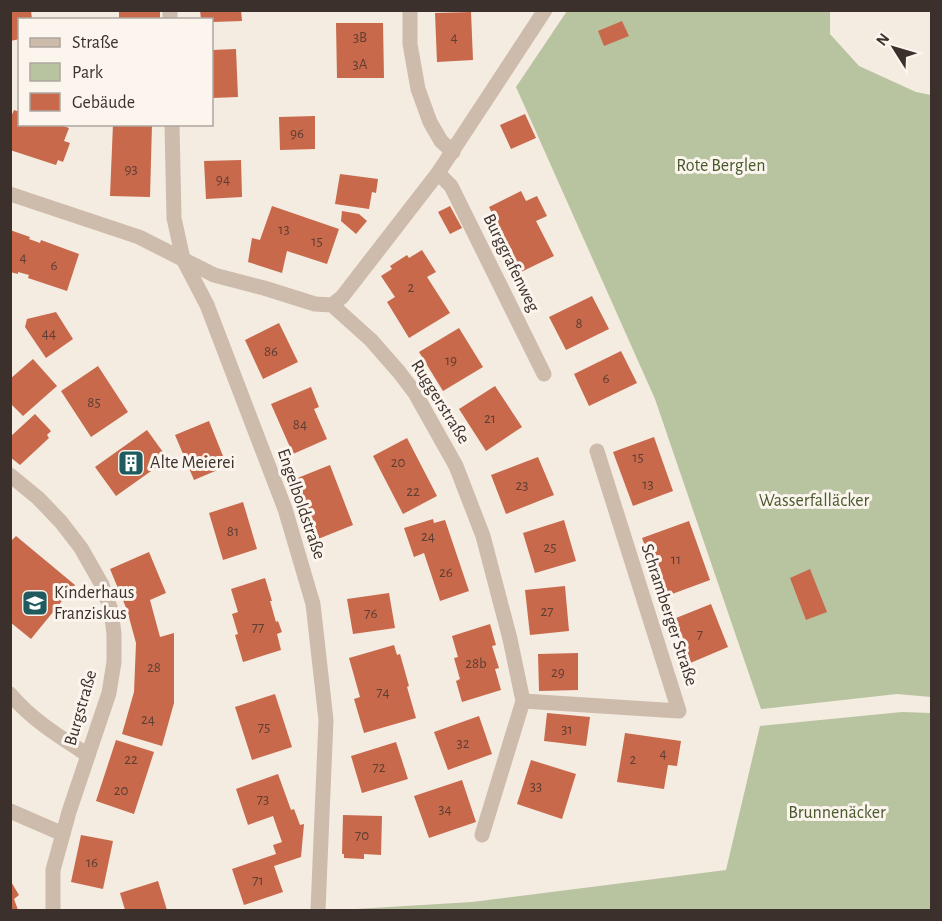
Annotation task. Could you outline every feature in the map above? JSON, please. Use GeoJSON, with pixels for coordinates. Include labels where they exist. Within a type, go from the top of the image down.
{"type":"FeatureCollection","features":[{"type":"Feature","properties":{"kind":"street"},"geometry":{"type":"LineString","coordinates":[[410,10],[410,44],[418,89],[430,122],[441,141],[453,152]]}},
{"type":"Feature","properties":{"kind":"street"},"geometry":{"type":"LineString","coordinates":[[10,194],[139,237],[214,275],[315,304],[332,305],[342,297],[438,173],[545,10]]}},
{"type":"Feature","properties":{"kind":"street","name":"Engelboldstraße"},"geometry":{"type":"LineString","coordinates":[[172,126],[174,218],[183,259],[207,305],[281,498],[313,604],[326,720],[318,910]]}},
{"type":"Feature","properties":{"kind":"street","name":"Burggrafenweg"},"geometry":{"type":"LineString","coordinates":[[438,173],[451,186],[544,374]]}},
{"type":"Feature","properties":{"kind":"street","name":"Ruggerstraße"},"geometry":{"type":"LineString","coordinates":[[332,305],[371,340],[415,393],[456,466],[483,536],[510,639],[523,702],[482,835]]}},
{"type":"Feature","properties":{"kind":"street","name":"Schramberger Straße"},"geometry":{"type":"LineString","coordinates":[[523,702],[679,711],[597,451]]}},
{"type":"Feature","properties":{"kind":"street","name":"Burgstraße"},"geometry":{"type":"LineString","coordinates":[[10,476],[61,522],[81,549],[102,585],[111,610],[114,634],[114,662],[109,693],[52,870],[53,910]]}},
{"type":"Feature","properties":{"kind":"street"},"geometry":{"type":"LineString","coordinates":[[10,694],[21,708],[43,726],[88,755]]}},
{"type":"Feature","properties":{"kind":"street"},"geometry":{"type":"LineString","coordinates":[[10,811],[63,834]]}},
{"type":"Feature","properties":{"kind":"green space"},"geometry":{"type":"Polygon","coordinates":[[[830,10],[830,34],[859,66],[916,92],[931,95],[931,697],[897,694],[761,709],[655,399],[516,87],[567,11],[830,10]]]}},
{"type":"Feature","properties":{"kind":"green space","name":"Brunnenäcker"},"geometry":{"type":"Polygon","coordinates":[[[902,712],[931,713],[931,910],[339,910],[472,902],[726,870],[760,726],[902,712]]]}},
{"type":"Feature","properties":{"kind":"building"},"geometry":{"type":"Polygon","coordinates":[[[10,10],[31,10],[32,18],[18,18],[18,39],[10,41],[10,10]]]}},
{"type":"Feature","properties":{"kind":"building"},"geometry":{"type":"Polygon","coordinates":[[[119,10],[160,10],[160,18],[119,18],[119,10]]]}},
{"type":"Feature","properties":{"kind":"building"},"geometry":{"type":"Polygon","coordinates":[[[200,10],[241,10],[242,21],[213,22],[213,18],[201,18],[200,10]]]}},
{"type":"Feature","properties":{"kind":"building"},"geometry":{"type":"Polygon","coordinates":[[[471,12],[473,60],[437,62],[435,13],[471,12]]]}},
{"type":"Feature","properties":{"kind":"building"},"geometry":{"type":"Polygon","coordinates":[[[622,21],[629,36],[604,46],[598,31],[622,21]]]}},
{"type":"Feature","properties":{"kind":"building"},"geometry":{"type":"Polygon","coordinates":[[[336,23],[383,23],[384,78],[337,78],[336,23]]]}},
{"type":"Feature","properties":{"kind":"building"},"geometry":{"type":"Polygon","coordinates":[[[236,49],[238,97],[213,98],[213,50],[236,49]]]}},
{"type":"Feature","properties":{"kind":"building"},"geometry":{"type":"Polygon","coordinates":[[[14,110],[18,111],[18,126],[69,128],[64,141],[70,143],[63,162],[58,160],[56,165],[10,150],[10,119],[14,110]]]}},
{"type":"Feature","properties":{"kind":"building"},"geometry":{"type":"Polygon","coordinates":[[[525,114],[536,138],[511,149],[500,125],[525,114]]]}},
{"type":"Feature","properties":{"kind":"building"},"geometry":{"type":"Polygon","coordinates":[[[315,116],[315,149],[280,150],[279,117],[315,116]]]}},
{"type":"Feature","properties":{"kind":"building"},"geometry":{"type":"Polygon","coordinates":[[[113,126],[152,126],[150,197],[110,196],[113,126]]]}},
{"type":"Feature","properties":{"kind":"building"},"geometry":{"type":"Polygon","coordinates":[[[241,160],[242,197],[206,199],[204,161],[241,160]]]}},
{"type":"Feature","properties":{"kind":"building"},"geometry":{"type":"Polygon","coordinates":[[[340,174],[378,179],[376,193],[372,192],[369,209],[335,204],[340,174]]]}},
{"type":"Feature","properties":{"kind":"building"},"geometry":{"type":"Polygon","coordinates":[[[521,191],[526,201],[537,196],[547,216],[536,221],[554,256],[521,272],[489,207],[521,191]]]}},
{"type":"Feature","properties":{"kind":"building"},"geometry":{"type":"Polygon","coordinates":[[[272,206],[339,229],[327,264],[287,251],[282,273],[248,262],[252,238],[260,240],[272,206]]]}},
{"type":"Feature","properties":{"kind":"building"},"geometry":{"type":"Polygon","coordinates":[[[450,206],[462,228],[450,234],[438,212],[450,206]]]}},
{"type":"Feature","properties":{"kind":"building"},"geometry":{"type":"Polygon","coordinates":[[[342,211],[359,214],[367,221],[356,234],[341,221],[342,211]]]}},
{"type":"Feature","properties":{"kind":"building"},"geometry":{"type":"Polygon","coordinates":[[[10,230],[40,243],[41,240],[79,254],[67,291],[28,278],[29,275],[10,272],[10,230]]]}},
{"type":"Feature","properties":{"kind":"building"},"geometry":{"type":"Polygon","coordinates":[[[422,250],[436,272],[427,277],[450,313],[409,338],[387,302],[395,297],[381,276],[392,269],[390,266],[407,255],[409,258],[422,250]]]}},
{"type":"Feature","properties":{"kind":"building"},"geometry":{"type":"Polygon","coordinates":[[[592,296],[609,329],[566,350],[549,317],[592,296]]]}},
{"type":"Feature","properties":{"kind":"building"},"geometry":{"type":"Polygon","coordinates":[[[56,312],[73,339],[46,358],[25,327],[27,319],[56,312]]]}},
{"type":"Feature","properties":{"kind":"building"},"geometry":{"type":"Polygon","coordinates":[[[279,323],[298,362],[263,379],[245,340],[279,323]]]}},
{"type":"Feature","properties":{"kind":"building"},"geometry":{"type":"Polygon","coordinates":[[[459,328],[483,367],[443,391],[419,352],[459,328]]]}},
{"type":"Feature","properties":{"kind":"building"},"geometry":{"type":"Polygon","coordinates":[[[621,351],[637,383],[589,406],[574,374],[621,351]]]}},
{"type":"Feature","properties":{"kind":"building"},"geometry":{"type":"Polygon","coordinates":[[[33,359],[57,386],[23,416],[10,403],[10,379],[33,359]]]}},
{"type":"Feature","properties":{"kind":"building"},"geometry":{"type":"Polygon","coordinates":[[[98,366],[128,412],[91,437],[61,391],[98,366]]]}},
{"type":"Feature","properties":{"kind":"building"},"geometry":{"type":"Polygon","coordinates":[[[495,386],[522,427],[486,451],[459,409],[495,386]]]}},
{"type":"Feature","properties":{"kind":"building"},"geometry":{"type":"Polygon","coordinates":[[[311,387],[319,407],[314,409],[327,439],[293,454],[271,404],[311,387]]]}},
{"type":"Feature","properties":{"kind":"building"},"geometry":{"type":"Polygon","coordinates":[[[35,414],[51,431],[47,435],[49,438],[20,465],[10,457],[10,437],[35,414]]]}},
{"type":"Feature","properties":{"kind":"building"},"geometry":{"type":"Polygon","coordinates":[[[209,421],[227,466],[194,480],[175,435],[209,421]]]}},
{"type":"Feature","properties":{"kind":"building","name":"Alte Meierei"},"geometry":{"type":"Polygon","coordinates":[[[147,430],[168,459],[116,496],[95,467],[147,430]]]}},
{"type":"Feature","properties":{"kind":"building"},"geometry":{"type":"Polygon","coordinates":[[[654,437],[673,491],[633,506],[613,452],[654,437]]]}},
{"type":"Feature","properties":{"kind":"building"},"geometry":{"type":"Polygon","coordinates":[[[407,438],[437,496],[403,514],[373,456],[407,438]]]}},
{"type":"Feature","properties":{"kind":"building"},"geometry":{"type":"Polygon","coordinates":[[[538,457],[554,495],[506,514],[491,475],[538,457]]]}},
{"type":"Feature","properties":{"kind":"building"},"geometry":{"type":"Polygon","coordinates":[[[330,465],[353,525],[318,539],[295,479],[330,465]]]}},
{"type":"Feature","properties":{"kind":"building"},"geometry":{"type":"Polygon","coordinates":[[[243,502],[257,549],[223,560],[209,513],[243,502]]]}},
{"type":"Feature","properties":{"kind":"building"},"geometry":{"type":"Polygon","coordinates":[[[433,519],[434,523],[445,520],[469,591],[440,601],[424,553],[414,557],[404,528],[433,519]]]}},
{"type":"Feature","properties":{"kind":"building"},"geometry":{"type":"Polygon","coordinates":[[[564,520],[576,561],[535,573],[523,533],[564,520]]]}},
{"type":"Feature","properties":{"kind":"building"},"geometry":{"type":"Polygon","coordinates":[[[689,521],[710,580],[664,597],[642,538],[689,521]]]}},
{"type":"Feature","properties":{"kind":"building","name":"Kinderhaus Franziskus"},"geometry":{"type":"Polygon","coordinates":[[[16,536],[75,585],[31,639],[10,622],[10,542],[16,536]]]}},
{"type":"Feature","properties":{"kind":"building"},"geometry":{"type":"Polygon","coordinates":[[[149,552],[166,593],[150,600],[160,637],[174,633],[174,703],[162,746],[122,734],[134,692],[136,643],[127,610],[110,569],[149,552]]]}},
{"type":"Feature","properties":{"kind":"building"},"geometry":{"type":"Polygon","coordinates":[[[810,569],[827,612],[806,620],[790,578],[810,569]]]}},
{"type":"Feature","properties":{"kind":"building"},"geometry":{"type":"Polygon","coordinates":[[[265,578],[276,622],[278,621],[282,632],[277,634],[281,650],[243,662],[235,635],[238,634],[232,614],[238,612],[231,589],[265,578]]]}},
{"type":"Feature","properties":{"kind":"building"},"geometry":{"type":"Polygon","coordinates":[[[565,586],[569,631],[530,635],[525,590],[565,586]]]}},
{"type":"Feature","properties":{"kind":"building"},"geometry":{"type":"Polygon","coordinates":[[[389,593],[395,628],[353,634],[347,599],[389,593]]]}},
{"type":"Feature","properties":{"kind":"building"},"geometry":{"type":"Polygon","coordinates":[[[711,604],[728,647],[688,664],[671,620],[711,604]]]}},
{"type":"Feature","properties":{"kind":"building"},"geometry":{"type":"Polygon","coordinates":[[[490,624],[496,645],[492,646],[499,668],[495,669],[501,690],[462,702],[456,681],[460,679],[454,658],[458,657],[452,636],[490,624]]]}},
{"type":"Feature","properties":{"kind":"building"},"geometry":{"type":"Polygon","coordinates":[[[394,645],[397,655],[400,654],[416,718],[364,733],[354,699],[360,697],[349,658],[394,645]]]}},
{"type":"Feature","properties":{"kind":"building"},"geometry":{"type":"Polygon","coordinates":[[[578,653],[578,690],[539,691],[538,654],[578,653]]]}},
{"type":"Feature","properties":{"kind":"building"},"geometry":{"type":"Polygon","coordinates":[[[275,694],[292,747],[252,760],[235,707],[275,694]]]}},
{"type":"Feature","properties":{"kind":"building"},"geometry":{"type":"Polygon","coordinates":[[[547,713],[590,717],[586,746],[544,741],[547,713]]]}},
{"type":"Feature","properties":{"kind":"building"},"geometry":{"type":"Polygon","coordinates":[[[479,716],[492,754],[448,770],[434,732],[479,716]]]}},
{"type":"Feature","properties":{"kind":"building"},"geometry":{"type":"Polygon","coordinates":[[[625,733],[681,741],[677,766],[668,765],[664,789],[617,782],[625,733]]]}},
{"type":"Feature","properties":{"kind":"building"},"geometry":{"type":"Polygon","coordinates":[[[116,740],[154,752],[134,814],[96,801],[116,740]]]}},
{"type":"Feature","properties":{"kind":"building"},"geometry":{"type":"Polygon","coordinates":[[[396,742],[408,779],[362,793],[351,756],[396,742]]]}},
{"type":"Feature","properties":{"kind":"building"},"geometry":{"type":"Polygon","coordinates":[[[531,760],[576,774],[562,819],[517,804],[531,760]]]}},
{"type":"Feature","properties":{"kind":"building"},"geometry":{"type":"Polygon","coordinates":[[[278,774],[291,810],[294,809],[300,825],[304,824],[301,857],[274,866],[283,892],[244,905],[232,869],[276,854],[273,845],[282,842],[273,816],[248,825],[236,789],[278,774]]]}},
{"type":"Feature","properties":{"kind":"building"},"geometry":{"type":"Polygon","coordinates":[[[462,780],[476,822],[429,838],[414,796],[462,780]]]}},
{"type":"Feature","properties":{"kind":"building"},"geometry":{"type":"Polygon","coordinates":[[[343,815],[382,816],[381,855],[364,854],[364,859],[344,858],[342,854],[343,815]]]}},
{"type":"Feature","properties":{"kind":"building"},"geometry":{"type":"Polygon","coordinates":[[[81,835],[113,841],[103,889],[71,882],[81,835]]]}},
{"type":"Feature","properties":{"kind":"building"},"geometry":{"type":"Polygon","coordinates":[[[10,880],[19,895],[14,899],[18,910],[10,910],[10,880]]]}},
{"type":"Feature","properties":{"kind":"building"},"geometry":{"type":"Polygon","coordinates":[[[158,881],[167,910],[125,910],[120,893],[158,881]]]}},
{"type":"Feature","properties":{"kind":"place","name":"Alte Meierei"},"geometry":{"type":"Point","coordinates":[131,463]}},
{"type":"Feature","properties":{"kind":"place","name":"Kinderhaus Franziskus"},"geometry":{"type":"Point","coordinates":[35,603]}},
{"type":"Feature","properties":{"kind":"park label","name":"Rote Berglen"},"geometry":{"type":"Point","coordinates":[721,166]}},
{"type":"Feature","properties":{"kind":"park label","name":"Wasserfalläcker"},"geometry":{"type":"Point","coordinates":[814,501]}}]}
